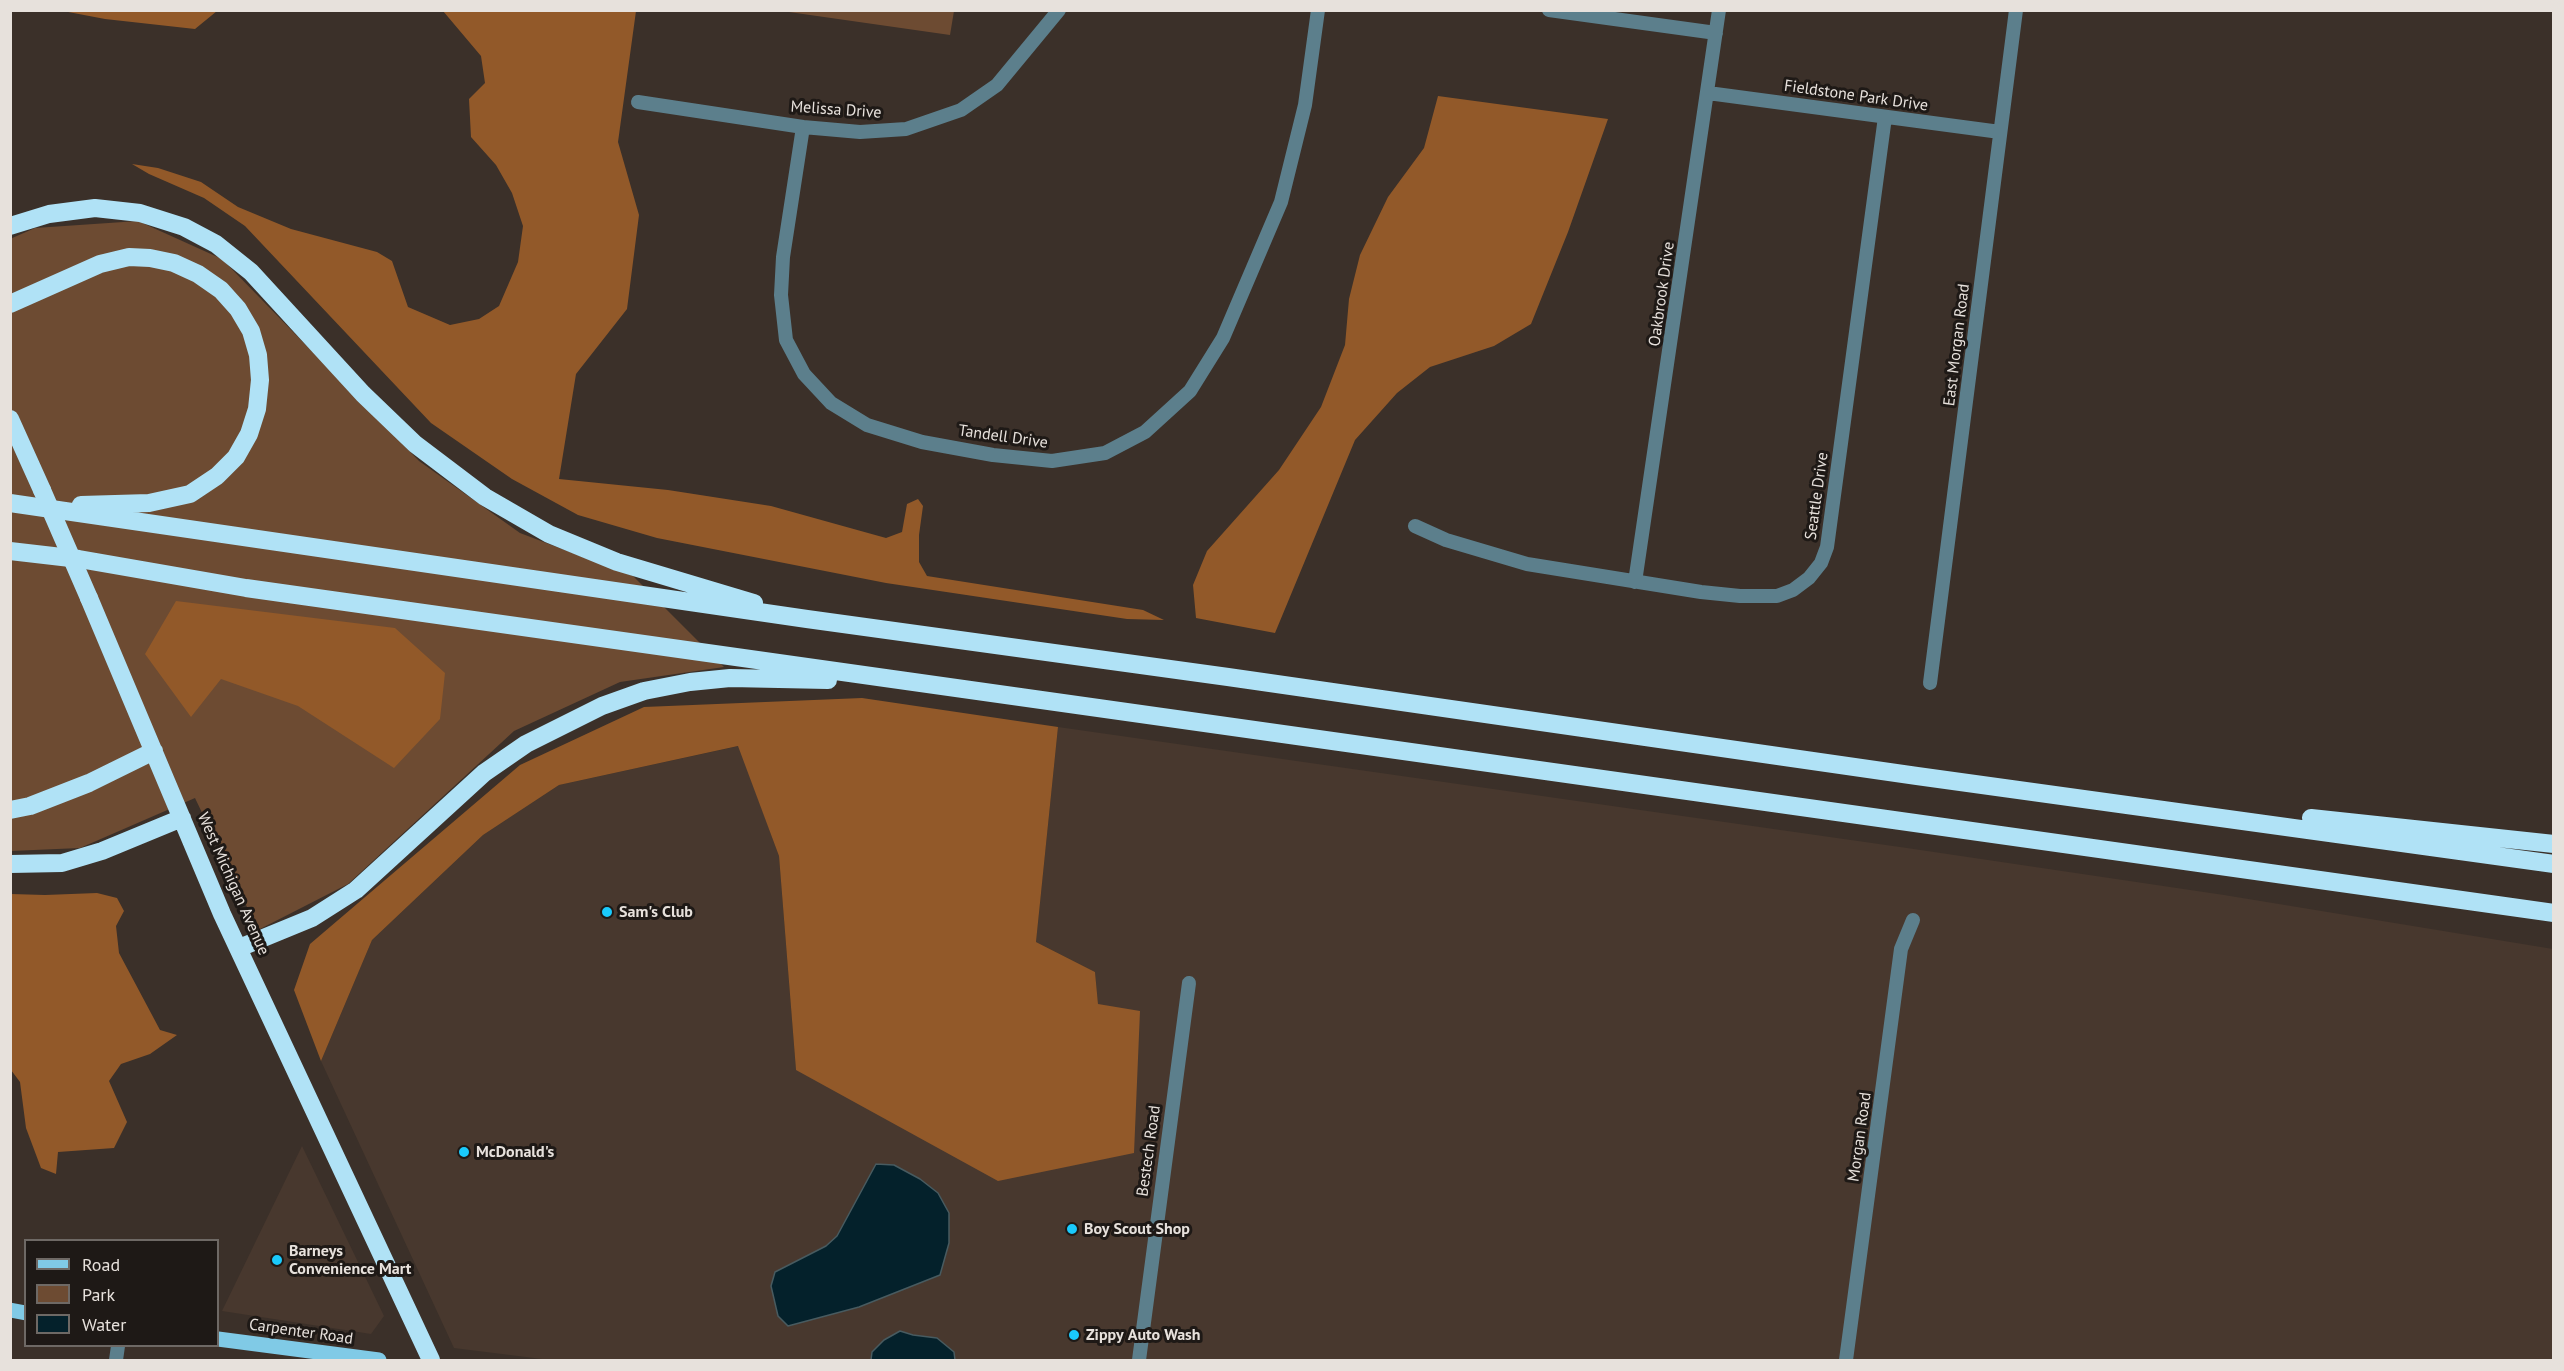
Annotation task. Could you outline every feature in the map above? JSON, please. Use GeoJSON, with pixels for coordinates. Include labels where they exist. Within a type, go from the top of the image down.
{"type":"FeatureCollection","features":[{"type":"Feature","properties":{"kind":"highway"},"geometry":{"type":"LineString","coordinates":[[10,226],[49,214],[95,208],[140,213],[184,227],[216,244],[251,272],[363,394],[400,430],[446,469],[485,497],[549,534],[617,562],[807,619]]}},
{"type":"Feature","properties":{"kind":"highway"},"geometry":{"type":"LineString","coordinates":[[10,304],[100,264],[129,257],[150,258],[174,263],[198,274],[221,290],[238,309],[251,331],[258,355],[260,380],[257,409],[249,434],[236,457],[208,482],[190,494],[149,503],[30,506]]}},
{"type":"Feature","properties":{"kind":"highway","name":"West Michigan Avenue"},"geometry":{"type":"LineString","coordinates":[[10,419],[239,948],[431,1360]]}},
{"type":"Feature","properties":{"kind":"highway"},"geometry":{"type":"LineString","coordinates":[[10,503],[807,619],[2553,864]]}},
{"type":"Feature","properties":{"kind":"highway"},"geometry":{"type":"LineString","coordinates":[[10,551],[79,559],[246,588],[2553,913]]}},
{"type":"Feature","properties":{"kind":"highway"},"geometry":{"type":"LineString","coordinates":[[10,564],[79,559]]}},
{"type":"Feature","properties":{"kind":"highway"},"geometry":{"type":"LineString","coordinates":[[239,948],[312,918],[356,890],[484,773],[526,744],[602,706],[644,691],[690,682],[730,678],[938,686]]}},
{"type":"Feature","properties":{"kind":"highway"},"geometry":{"type":"LineString","coordinates":[[10,810],[30,806],[89,783],[154,751]]}},
{"type":"Feature","properties":{"kind":"highway"},"geometry":{"type":"LineString","coordinates":[[2215,816],[2284,816],[2553,844]]}},
{"type":"Feature","properties":{"kind":"highway"},"geometry":{"type":"LineString","coordinates":[[10,864],[62,863],[102,851],[182,818]]}},
{"type":"Feature","properties":{"kind":"highway"},"geometry":{"type":"LineString","coordinates":[[2494,904],[2553,924]]}},
{"type":"Feature","properties":{"kind":"main road","name":"Carpenter Road"},"geometry":{"type":"LineString","coordinates":[[219,1339],[379,1360]]}},
{"type":"Feature","properties":{"kind":"street","name":"Melissa Drive"},"geometry":{"type":"LineString","coordinates":[[638,102],[803,127],[860,132],[906,129],[961,110],[997,85],[1059,10]]}},
{"type":"Feature","properties":{"kind":"street","name":"Tandell Drive"},"geometry":{"type":"LineString","coordinates":[[803,127],[783,257],[782,295],[786,340],[804,374],[831,403],[867,425],[922,442],[993,455],[1052,461],[1105,453],[1145,432],[1190,391],[1223,338],[1281,202],[1305,105],[1318,10]]}},
{"type":"Feature","properties":{"kind":"street"},"geometry":{"type":"LineString","coordinates":[[1549,10],[1716,33]]}},
{"type":"Feature","properties":{"kind":"street","name":"Oakbrook Drive"},"geometry":{"type":"LineString","coordinates":[[1635,582],[1719,10]]}},
{"type":"Feature","properties":{"kind":"street","name":"East Morgan Road"},"geometry":{"type":"LineString","coordinates":[[1930,683],[2016,10]]}},
{"type":"Feature","properties":{"kind":"street","name":"Fieldstone Park Drive"},"geometry":{"type":"LineString","coordinates":[[1708,93],[2000,132]]}},
{"type":"Feature","properties":{"kind":"street","name":"Seattle Drive"},"geometry":{"type":"LineString","coordinates":[[1415,526],[1446,540],[1508,559],[1635,582],[1740,596],[1777,596],[1793,590],[1809,578],[1821,563],[1827,547],[1885,117]]}},
{"type":"Feature","properties":{"kind":"street","name":"Morgan Road"},"geometry":{"type":"LineString","coordinates":[[1846,1360],[1901,949],[1913,920]]}},
{"type":"Feature","properties":{"kind":"street","name":"Bestech Road"},"geometry":{"type":"LineString","coordinates":[[1139,1360],[1189,982]]}},
{"type":"Feature","properties":{"kind":"shaded area"},"geometry":{"type":"Polygon","coordinates":[[[217,10],[195,29],[105,19],[63,11],[217,10]]]}},
{"type":"Feature","properties":{"kind":"shaded area"},"geometry":{"type":"Polygon","coordinates":[[[443,11],[636,11],[618,142],[639,215],[627,309],[576,374],[559,479],[668,490],[771,506],[886,538],[902,532],[907,504],[918,499],[923,506],[919,535],[919,562],[927,576],[1143,610],[1164,620],[1127,619],[886,583],[657,538],[578,515],[512,479],[431,423],[245,226],[204,198],[132,164],[158,168],[201,182],[238,207],[291,229],[377,252],[392,261],[408,307],[450,325],[479,319],[499,306],[518,262],[523,226],[512,193],[496,165],[471,137],[469,99],[485,83],[481,56],[443,11]]]}},
{"type":"Feature","properties":{"kind":"shaded area"},"geometry":{"type":"Polygon","coordinates":[[[1438,96],[1608,119],[1568,232],[1531,324],[1494,346],[1430,367],[1397,393],[1355,440],[1275,633],[1196,618],[1193,585],[1207,551],[1279,470],[1321,407],[1345,345],[1349,299],[1360,255],[1388,197],[1424,148],[1438,96]]]}},
{"type":"Feature","properties":{"kind":"shaded area"},"geometry":{"type":"Polygon","coordinates":[[[176,601],[395,628],[445,673],[440,719],[394,768],[298,706],[221,679],[191,717],[145,654],[176,601]]]}},
{"type":"Feature","properties":{"kind":"shaded area"},"geometry":{"type":"Polygon","coordinates":[[[862,698],[1058,727],[1036,942],[1095,972],[1098,1004],[1140,1011],[1134,1153],[998,1181],[796,1070],[779,856],[738,746],[559,785],[483,835],[372,940],[321,1061],[294,990],[310,944],[520,765],[644,707],[862,698]]]}},
{"type":"Feature","properties":{"kind":"shaded area"},"geometry":{"type":"Polygon","coordinates":[[[1058,727],[2224,895],[2553,949],[2553,1360],[550,1360],[454,1348],[321,1061],[372,940],[483,835],[559,785],[739,746],[779,856],[796,1070],[1098,1004],[1095,972],[1036,942],[1058,727]]]}},
{"type":"Feature","properties":{"kind":"shaded area"},"geometry":{"type":"Polygon","coordinates":[[[97,893],[117,898],[124,911],[116,926],[119,953],[160,1030],[177,1035],[150,1054],[121,1064],[109,1081],[127,1122],[114,1148],[58,1152],[56,1174],[41,1168],[26,1128],[20,1082],[11,1070],[11,894],[97,893]]]}},
{"type":"Feature","properties":{"kind":"shaded area"},"geometry":{"type":"Polygon","coordinates":[[[302,1146],[384,1316],[371,1334],[222,1311],[302,1146]]]}},
{"type":"Feature","properties":{"kind":"green space"},"geometry":{"type":"Polygon","coordinates":[[[954,10],[950,35],[782,11],[954,10]]]}},
{"type":"Feature","properties":{"kind":"green space"},"geometry":{"type":"Polygon","coordinates":[[[138,221],[222,259],[419,461],[520,533],[633,576],[724,667],[620,682],[514,731],[348,884],[258,930],[195,798],[80,848],[11,851],[10,239],[35,228],[138,221]]]}},
{"type":"Feature","properties":{"kind":"water"},"geometry":{"type":"Polygon","coordinates":[[[876,1164],[894,1165],[920,1179],[938,1193],[949,1213],[949,1243],[940,1275],[859,1307],[788,1326],[778,1316],[771,1286],[775,1272],[826,1246],[837,1236],[876,1164]]]}},
{"type":"Feature","properties":{"kind":"water"},"geometry":{"type":"Polygon","coordinates":[[[900,1331],[937,1338],[954,1352],[955,1360],[871,1360],[872,1352],[884,1340],[900,1331]]]}},
{"type":"Feature","properties":{"kind":"place","name":"Sam's Club"},"geometry":{"type":"Point","coordinates":[607,912]}},
{"type":"Feature","properties":{"kind":"place","name":"McDonald's"},"geometry":{"type":"Point","coordinates":[464,1152]}},
{"type":"Feature","properties":{"kind":"place","name":"Boy Scout Shop"},"geometry":{"type":"Point","coordinates":[1072,1229]}},
{"type":"Feature","properties":{"kind":"place","name":"Barneys Convenience Mart"},"geometry":{"type":"Point","coordinates":[277,1260]}},
{"type":"Feature","properties":{"kind":"place","name":"Zippy Auto Wash"},"geometry":{"type":"Point","coordinates":[1074,1335]}}]}
